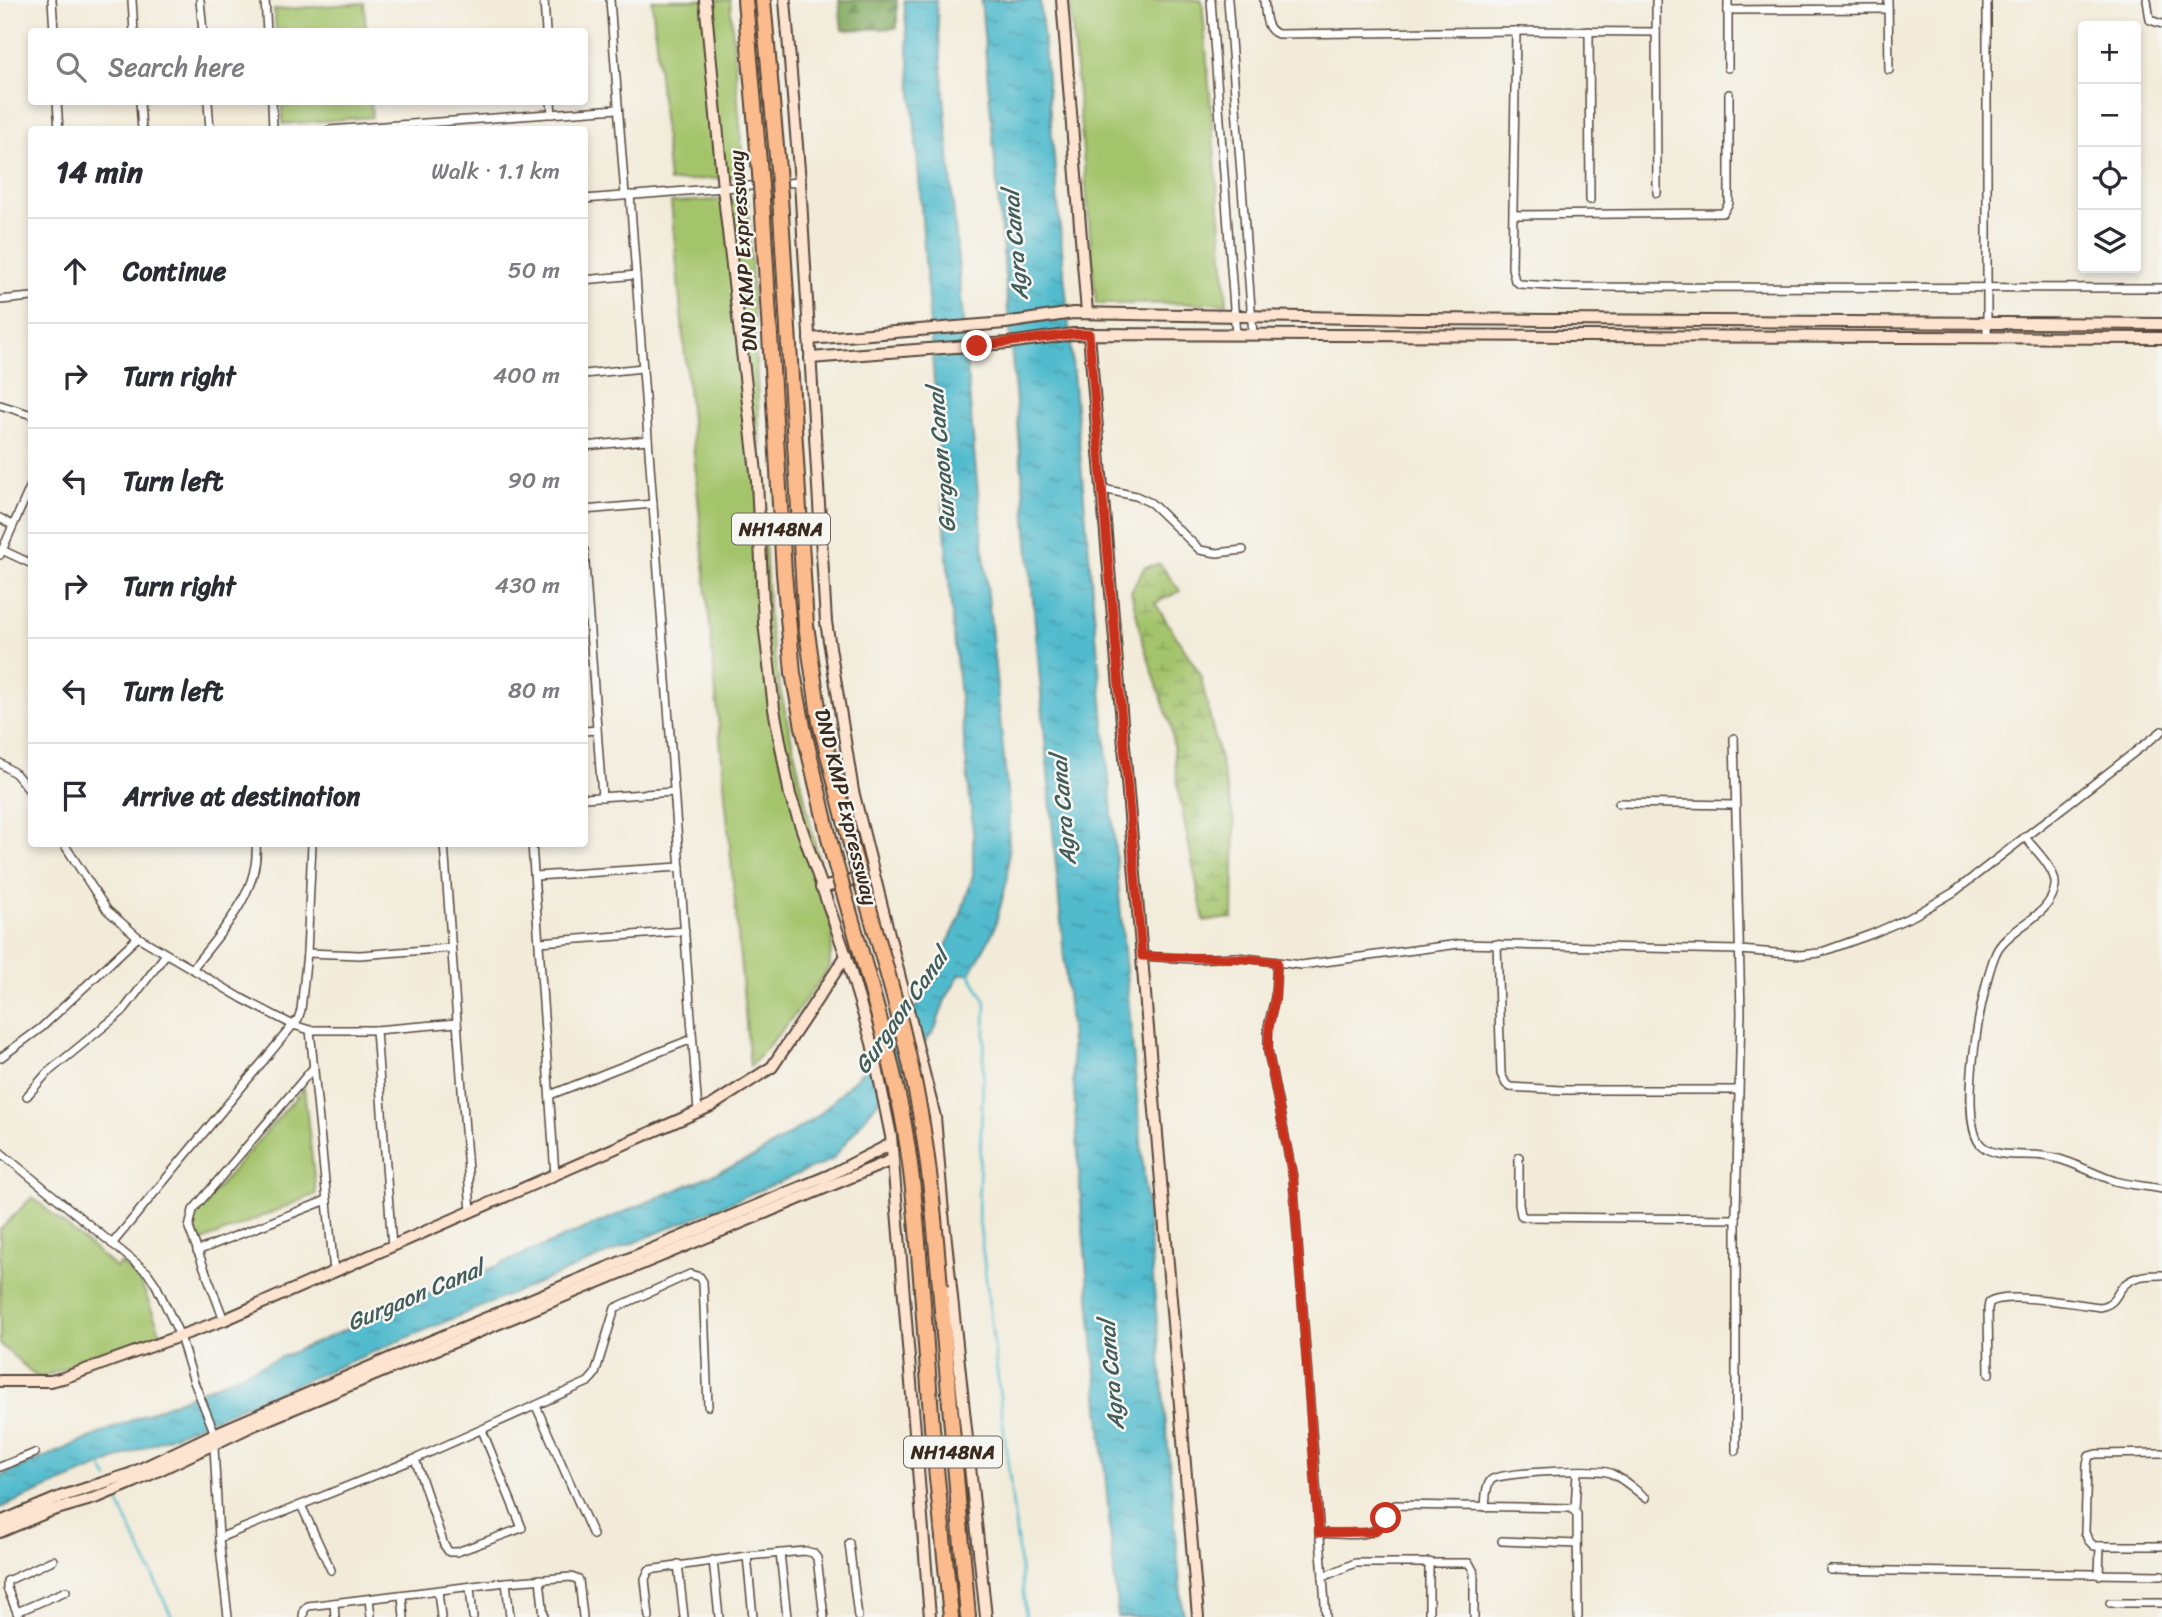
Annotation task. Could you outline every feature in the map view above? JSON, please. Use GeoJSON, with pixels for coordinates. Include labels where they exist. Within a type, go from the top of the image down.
{"type":"FeatureCollection","features":[{"type":"Feature","properties":{"kind":"highway","name":"DND KMP Expressway"},"geometry":{"type":"LineString","coordinates":[[745,0],[761,174],[784,573],[793,673],[833,855],[886,1044],[901,1111],[914,1194],[932,1428],[951,1617]]}},
{"type":"Feature","properties":{"kind":"highway","name":"DND KMP Expressway"},"geometry":{"type":"LineString","coordinates":[[763,0],[780,197],[806,625],[821,722],[852,849],[905,1043],[933,1191],[968,1617]]}},
{"type":"Feature","properties":{"kind":"street"},"geometry":{"type":"LineString","coordinates":[[52,0],[54,28]]}},
{"type":"Feature","properties":{"kind":"street"},"geometry":{"type":"LineString","coordinates":[[132,0],[134,28]]}},
{"type":"Feature","properties":{"kind":"street"},"geometry":{"type":"LineString","coordinates":[[200,0],[203,28]]}},
{"type":"Feature","properties":{"kind":"street"},"geometry":{"type":"LineString","coordinates":[[267,28],[265,0],[274,0]]}},
{"type":"Feature","properties":{"kind":"street"},"geometry":{"type":"LineString","coordinates":[[544,0],[546,28]]}},
{"type":"Feature","properties":{"kind":"street"},"geometry":{"type":"LineString","coordinates":[[610,0],[618,109],[636,275],[698,1112]]}},
{"type":"Feature","properties":{"kind":"street"},"geometry":{"type":"LineString","coordinates":[[705,0],[723,188],[757,481],[764,622],[774,709],[790,795],[846,956],[875,1058],[884,1102],[891,1144],[930,1617]]}},
{"type":"Feature","properties":{"kind":"street"},"geometry":{"type":"LineString","coordinates":[[785,0],[800,182],[826,622],[853,791],[935,1117],[986,1617]]}},
{"type":"Feature","properties":{"kind":"street"},"geometry":{"type":"LineString","coordinates":[[1062,0],[1087,313]]}},
{"type":"Feature","properties":{"kind":"street"},"geometry":{"type":"LineString","coordinates":[[1211,0],[1236,335]]}},
{"type":"Feature","properties":{"kind":"street"},"geometry":{"type":"LineString","coordinates":[[1228,0],[1253,335]]}},
{"type":"Feature","properties":{"kind":"street"},"geometry":{"type":"LineString","coordinates":[[1264,0],[1267,26],[1278,34],[1516,31],[1656,33]]}},
{"type":"Feature","properties":{"kind":"street"},"geometry":{"type":"LineString","coordinates":[[1656,0],[1657,193]]}},
{"type":"Feature","properties":{"kind":"street"},"geometry":{"type":"LineString","coordinates":[[1728,0],[1728,68]]}},
{"type":"Feature","properties":{"kind":"street"},"geometry":{"type":"LineString","coordinates":[[1987,0],[1987,337]]}},
{"type":"Feature","properties":{"kind":"street"},"geometry":{"type":"LineString","coordinates":[[2147,0],[2150,20],[2162,24]]}},
{"type":"Feature","properties":{"kind":"street"},"geometry":{"type":"LineString","coordinates":[[1728,10],[1888,4],[1889,70]]}},
{"type":"Feature","properties":{"kind":"street"},"geometry":{"type":"LineString","coordinates":[[1516,31],[1515,281],[1526,285],[2162,288]]}},
{"type":"Feature","properties":{"kind":"street"},"geometry":{"type":"LineString","coordinates":[[1589,31],[1590,200]]}},
{"type":"Feature","properties":{"kind":"street"},"geometry":{"type":"LineString","coordinates":[[1514,215],[1723,213],[1729,203],[1730,193],[1729,94]]}},
{"type":"Feature","properties":{"kind":"street"},"geometry":{"type":"LineString","coordinates":[[57,105],[59,126]]}},
{"type":"Feature","properties":{"kind":"street"},"geometry":{"type":"LineString","coordinates":[[140,105],[142,126]]}},
{"type":"Feature","properties":{"kind":"street"},"geometry":{"type":"LineString","coordinates":[[208,105],[210,126]]}},
{"type":"Feature","properties":{"kind":"street"},"geometry":{"type":"LineString","coordinates":[[272,105],[274,126]]}},
{"type":"Feature","properties":{"kind":"street"},"geometry":{"type":"LineString","coordinates":[[551,105],[552,114]]}},
{"type":"Feature","properties":{"kind":"street"},"geometry":{"type":"LineString","coordinates":[[385,126],[618,109]]}},
{"type":"Feature","properties":{"kind":"street"},"geometry":{"type":"LineString","coordinates":[[588,198],[800,182]]}},
{"type":"Feature","properties":{"kind":"street"},"geometry":{"type":"LineString","coordinates":[[588,280],[636,275]]}},
{"type":"Feature","properties":{"kind":"street"},"geometry":{"type":"LineString","coordinates":[[0,300],[28,297]]}},
{"type":"Feature","properties":{"kind":"street"},"geometry":{"type":"LineString","coordinates":[[809,339],[976,326],[1073,313],[2162,324]]}},
{"type":"Feature","properties":{"kind":"street"},"geometry":{"type":"LineString","coordinates":[[810,358],[977,346],[1073,334],[2162,338]]}},
{"type":"Feature","properties":{"kind":"street"},"geometry":{"type":"LineString","coordinates":[[1089,334],[1198,1617]]}},
{"type":"Feature","properties":{"kind":"street"},"geometry":{"type":"LineString","coordinates":[[588,374],[643,368]]}},
{"type":"Feature","properties":{"kind":"street"},"geometry":{"type":"LineString","coordinates":[[0,405],[28,414]]}},
{"type":"Feature","properties":{"kind":"street"},"geometry":{"type":"LineString","coordinates":[[588,446],[648,440]]}},
{"type":"Feature","properties":{"kind":"street"},"geometry":{"type":"LineString","coordinates":[[1102,489],[1136,496],[1151,503],[1200,550],[1217,553],[1243,550]]}},
{"type":"Feature","properties":{"kind":"street"},"geometry":{"type":"LineString","coordinates":[[28,491],[1,552],[28,562]]}},
{"type":"Feature","properties":{"kind":"street"},"geometry":{"type":"LineString","coordinates":[[588,510],[653,504]]}},
{"type":"Feature","properties":{"kind":"street"},"geometry":{"type":"LineString","coordinates":[[0,518],[12,524]]}},
{"type":"Feature","properties":{"kind":"street"},"geometry":{"type":"LineString","coordinates":[[588,644],[602,797]]}},
{"type":"Feature","properties":{"kind":"street"},"geometry":{"type":"LineString","coordinates":[[588,731],[597,730]]}},
{"type":"Feature","properties":{"kind":"street"},"geometry":{"type":"LineString","coordinates":[[1142,956],[1192,959],[1237,957],[1301,965],[1459,944],[1810,954],[1872,934],[1915,915],[1954,892],[2162,732]]}},
{"type":"Feature","properties":{"kind":"street"},"geometry":{"type":"LineString","coordinates":[[1734,738],[1740,950],[1736,1451]]}},
{"type":"Feature","properties":{"kind":"street"},"geometry":{"type":"LineString","coordinates":[[0,763],[16,774],[28,789]]}},
{"type":"Feature","properties":{"kind":"street"},"geometry":{"type":"LineString","coordinates":[[588,798],[674,792]]}},
{"type":"Feature","properties":{"kind":"street"},"geometry":{"type":"LineString","coordinates":[[1619,803],[1734,805]]}},
{"type":"Feature","properties":{"kind":"street"},"geometry":{"type":"LineString","coordinates":[[2025,837],[2054,876],[2055,887],[2046,905],[2004,941],[1992,963],[1975,1040],[1971,1076],[1974,1134],[1985,1148],[1996,1152],[2047,1156],[2116,1181],[2162,1189]]}},
{"type":"Feature","properties":{"kind":"street"},"geometry":{"type":"LineString","coordinates":[[66,847],[107,910],[138,937],[293,1025],[310,1030],[376,1030],[457,1024]]}},
{"type":"Feature","properties":{"kind":"street"},"geometry":{"type":"LineString","coordinates":[[192,969],[242,904],[251,878],[256,847]]}},
{"type":"Feature","properties":{"kind":"street"},"geometry":{"type":"LineString","coordinates":[[111,1244],[293,1025],[302,1010],[312,847]]}},
{"type":"Feature","properties":{"kind":"street"},"geometry":{"type":"LineString","coordinates":[[444,847],[471,1212]]}},
{"type":"Feature","properties":{"kind":"street"},"geometry":{"type":"LineString","coordinates":[[532,847],[555,1175]]}},
{"type":"Feature","properties":{"kind":"street"},"geometry":{"type":"LineString","coordinates":[[535,876],[680,867]]}},
{"type":"Feature","properties":{"kind":"street"},"geometry":{"type":"LineString","coordinates":[[821,888],[873,875]]}},
{"type":"Feature","properties":{"kind":"street"},"geometry":{"type":"LineString","coordinates":[[539,942],[684,931]]}},
{"type":"Feature","properties":{"kind":"street"},"geometry":{"type":"LineString","coordinates":[[0,1058],[41,1028],[138,937]]}},
{"type":"Feature","properties":{"kind":"street"},"geometry":{"type":"LineString","coordinates":[[1497,944],[1500,1064],[1501,1074],[1510,1087],[1561,1090],[1738,1090]]}},
{"type":"Feature","properties":{"kind":"street"},"geometry":{"type":"LineString","coordinates":[[307,953],[360,955],[452,948]]}},
{"type":"Feature","properties":{"kind":"street"},"geometry":{"type":"LineString","coordinates":[[27,1096],[47,1073],[123,1011],[166,954]]}},
{"type":"Feature","properties":{"kind":"street"},"geometry":{"type":"LineString","coordinates":[[0,1381],[56,1380],[224,1320],[711,1106],[772,1067],[846,956]]}},
{"type":"Feature","properties":{"kind":"street"},"geometry":{"type":"LineString","coordinates":[[1277,962],[1268,1051],[1293,1178],[1326,1617]]}},
{"type":"Feature","properties":{"kind":"street"},"geometry":{"type":"LineString","coordinates":[[310,1030],[334,1272]]}},
{"type":"Feature","properties":{"kind":"street"},"geometry":{"type":"LineString","coordinates":[[376,1030],[392,1247]]}},
{"type":"Feature","properties":{"kind":"street"},"geometry":{"type":"LineString","coordinates":[[550,1095],[692,1039]]}},
{"type":"Feature","properties":{"kind":"street"},"geometry":{"type":"LineString","coordinates":[[224,1320],[189,1228],[193,1210],[314,1067]]}},
{"type":"Feature","properties":{"kind":"street"},"geometry":{"type":"LineString","coordinates":[[0,1532],[132,1478],[213,1434],[830,1175],[891,1144]]}},
{"type":"Feature","properties":{"kind":"street"},"geometry":{"type":"LineString","coordinates":[[0,1152],[147,1272],[156,1285],[180,1336],[213,1434],[219,1538],[228,1617]]}},
{"type":"Feature","properties":{"kind":"street"},"geometry":{"type":"LineString","coordinates":[[1519,1157],[1519,1204],[1524,1217],[1736,1219]]}},
{"type":"Feature","properties":{"kind":"street"},"geometry":{"type":"LineString","coordinates":[[213,1434],[538,1306],[891,1160]]}},
{"type":"Feature","properties":{"kind":"street"},"geometry":{"type":"LineString","coordinates":[[197,1251],[327,1200]]}},
{"type":"Feature","properties":{"kind":"street"},"geometry":{"type":"LineString","coordinates":[[897,1217],[943,1213]]}},
{"type":"Feature","properties":{"kind":"street"},"geometry":{"type":"LineString","coordinates":[[219,1538],[415,1459],[592,1379],[615,1308],[669,1282],[695,1274],[703,1282],[704,1291],[708,1406]]}},
{"type":"Feature","properties":{"kind":"street"},"geometry":{"type":"LineString","coordinates":[[1989,1374],[1988,1309],[1989,1303],[1994,1299],[2024,1298],[2099,1307],[2111,1304],[2129,1281],[2149,1275],[2162,1275]]}},
{"type":"Feature","properties":{"kind":"street"},"geometry":{"type":"LineString","coordinates":[[536,1406],[593,1535]]}},
{"type":"Feature","properties":{"kind":"street"},"geometry":{"type":"LineString","coordinates":[[415,1459],[444,1545],[449,1552],[457,1552],[522,1528],[482,1430]]}},
{"type":"Feature","properties":{"kind":"street"},"geometry":{"type":"LineString","coordinates":[[0,1467],[35,1453]]}},
{"type":"Feature","properties":{"kind":"street"},"geometry":{"type":"LineString","coordinates":[[2162,1453],[2089,1456],[2085,1532],[2090,1543],[2100,1546],[2162,1546]]}},
{"type":"Feature","properties":{"kind":"street"},"geometry":{"type":"LineString","coordinates":[[1485,1507],[1488,1485],[1496,1476],[1599,1471],[1611,1473],[1646,1498]]}},
{"type":"Feature","properties":{"kind":"street"},"geometry":{"type":"LineString","coordinates":[[1577,1472],[1575,1511],[1578,1617]]}},
{"type":"Feature","properties":{"kind":"street"},"geometry":{"type":"LineString","coordinates":[[0,1522],[60,1497],[97,1492]]}},
{"type":"Feature","properties":{"kind":"street"},"geometry":{"type":"LineString","coordinates":[[1319,1533],[1371,1532],[1381,1525],[1391,1507],[1395,1505],[1566,1508],[1575,1511]]}},
{"type":"Feature","properties":{"kind":"street"},"geometry":{"type":"LineString","coordinates":[[301,1506],[331,1570]]}},
{"type":"Feature","properties":{"kind":"street"},"geometry":{"type":"LineString","coordinates":[[1502,1541],[1577,1544]]}},
{"type":"Feature","properties":{"kind":"street"},"geometry":{"type":"LineString","coordinates":[[849,1543],[858,1617]]}},
{"type":"Feature","properties":{"kind":"street"},"geometry":{"type":"LineString","coordinates":[[2099,1575],[2100,1546]]}},
{"type":"Feature","properties":{"kind":"street"},"geometry":{"type":"LineString","coordinates":[[649,1617],[645,1579],[647,1572],[678,1564],[805,1551],[813,1553],[817,1558],[824,1617]]}},
{"type":"Feature","properties":{"kind":"street"},"geometry":{"type":"LineString","coordinates":[[780,1553],[787,1617]]}},
{"type":"Feature","properties":{"kind":"street"},"geometry":{"type":"LineString","coordinates":[[747,1556],[753,1617]]}},
{"type":"Feature","properties":{"kind":"street"},"geometry":{"type":"LineString","coordinates":[[53,1560],[7,1581],[7,1588],[18,1615],[66,1591]]}},
{"type":"Feature","properties":{"kind":"street"},"geometry":{"type":"LineString","coordinates":[[713,1560],[719,1617]]}},
{"type":"Feature","properties":{"kind":"street"},"geometry":{"type":"LineString","coordinates":[[1429,1562],[1429,1617]]}},
{"type":"Feature","properties":{"kind":"street"},"geometry":{"type":"LineString","coordinates":[[1322,1577],[1355,1563],[1465,1562],[1472,1565],[1474,1572],[1474,1617]]}},
{"type":"Feature","properties":{"kind":"street"},"geometry":{"type":"LineString","coordinates":[[678,1564],[684,1617]]}},
{"type":"Feature","properties":{"kind":"street"},"geometry":{"type":"LineString","coordinates":[[1830,1570],[2162,1575]]}},
{"type":"Feature","properties":{"kind":"street"},"geometry":{"type":"LineString","coordinates":[[540,1579],[544,1617]]}},
{"type":"Feature","properties":{"kind":"street"},"geometry":{"type":"LineString","coordinates":[[303,1617],[308,1606],[506,1582],[577,1579],[583,1617]]}},
{"type":"Feature","properties":{"kind":"street"},"geometry":{"type":"LineString","coordinates":[[506,1582],[510,1617]]}},
{"type":"Feature","properties":{"kind":"street"},"geometry":{"type":"LineString","coordinates":[[470,1587],[473,1617]]}},
{"type":"Feature","properties":{"kind":"street"},"geometry":{"type":"LineString","coordinates":[[438,1591],[440,1617]]}},
{"type":"Feature","properties":{"kind":"street"},"geometry":{"type":"LineString","coordinates":[[402,1596],[404,1617]]}},
{"type":"Feature","properties":{"kind":"street"},"geometry":{"type":"LineString","coordinates":[[369,1599],[372,1617]]}},
{"type":"Feature","properties":{"kind":"street"},"geometry":{"type":"LineString","coordinates":[[334,1603],[335,1617]]}},
{"type":"Feature","properties":{"kind":"street"},"geometry":{"type":"LineString","coordinates":[[2110,1603],[2162,1603]]}},
{"type":"Feature","properties":{"kind":"green space"},"geometry":{"type":"Polygon","coordinates":[[[652,0],[730,0],[744,176],[669,182],[652,0]]]}},
{"type":"Feature","properties":{"kind":"green space"},"geometry":{"type":"Polygon","coordinates":[[[839,0],[897,0],[897,28],[842,30],[839,0]]]}},
{"type":"Feature","properties":{"kind":"green space"},"geometry":{"type":"Polygon","coordinates":[[[1070,0],[1202,0],[1227,303],[1096,304],[1070,0]]]}},
{"type":"Feature","properties":{"kind":"green space"},"geometry":{"type":"Polygon","coordinates":[[[364,3],[366,28],[276,28],[274,10],[364,3]]]}},
{"type":"Feature","properties":{"kind":"green space"},"geometry":{"type":"Polygon","coordinates":[[[281,105],[371,105],[372,117],[283,124],[281,105]]]}},
{"type":"Feature","properties":{"kind":"green space"},"geometry":{"type":"Polygon","coordinates":[[[748,199],[769,625],[780,688],[834,929],[829,967],[794,1016],[750,1067],[671,202],[748,199]]]}},
{"type":"Feature","properties":{"kind":"green space"},"geometry":{"type":"Polygon","coordinates":[[[1160,564],[1180,591],[1155,603],[1200,674],[1235,825],[1233,918],[1204,921],[1179,795],[1171,726],[1144,646],[1131,591],[1145,567],[1160,564]]]}},
{"type":"Feature","properties":{"kind":"green space"},"geometry":{"type":"Polygon","coordinates":[[[304,1088],[316,1194],[200,1242],[191,1219],[304,1088]]]}},
{"type":"Feature","properties":{"kind":"green space"},"geometry":{"type":"Polygon","coordinates":[[[32,1197],[116,1268],[121,1263],[140,1280],[161,1334],[38,1378],[0,1344],[0,1230],[32,1197]]]}},
{"type":"Feature","properties":{"kind":"water","name":"Gurgaon Canal"},"geometry":{"type":"Polygon","coordinates":[[[904,0],[936,0],[975,462],[1009,811],[1008,877],[994,930],[970,974],[960,974],[945,1000],[935,1029],[832,1160],[0,1508],[0,1476],[754,1157],[819,1115],[872,1062],[942,971],[945,948],[959,920],[973,875],[973,831],[950,595],[904,0]]]}},
{"type":"Feature","properties":{"kind":"water","name":"Agra Canal"},"geometry":{"type":"Polygon","coordinates":[[[981,0],[1040,0],[1183,1617],[1118,1617],[1082,1218],[1070,1026],[981,0]]]}},
{"type":"Feature","properties":{"kind":"waterway"},"geometry":{"type":"LineString","coordinates":[[969,973],[986,1002],[978,1211],[1026,1617]]}},
{"type":"Feature","properties":{"kind":"waterway"},"geometry":{"type":"LineString","coordinates":[[100,1463],[108,1479]]}},
{"type":"Feature","properties":{"kind":"waterway"},"geometry":{"type":"LineString","coordinates":[[115,1495],[172,1617]]}},
{"type":"Feature","properties":{"kind":"route"},"geometry":{"type":"LineString","coordinates":[[977,346],[1089,334],[1142,956],[1192,959],[1237,957],[1277,962],[1268,1051],[1292,1165],[1319,1533],[1371,1532],[1386,1518]]}}]}
